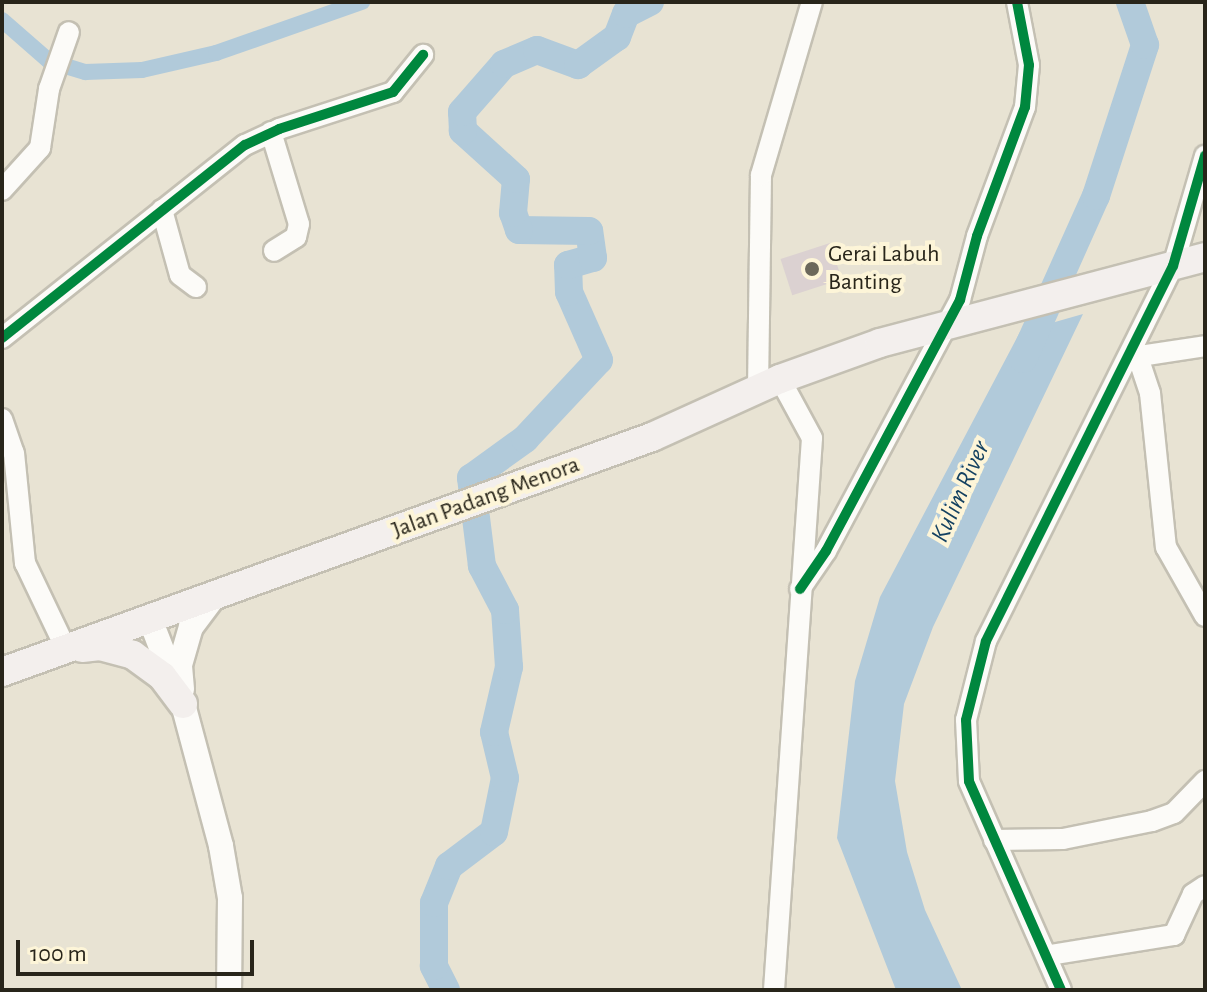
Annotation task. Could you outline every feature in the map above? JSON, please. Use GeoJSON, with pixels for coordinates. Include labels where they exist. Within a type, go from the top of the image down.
{"type":"FeatureCollection","features":[{"type":"Feature","properties":{"kind":"main road","name":"Jalan Padang Menora"},"geometry":{"type":"LineString","coordinates":[[2,672],[508,491],[652,437],[769,384],[880,343],[1205,257]]}},
{"type":"Feature","properties":{"kind":"main road"},"geometry":{"type":"LineString","coordinates":[[66,649],[100,646],[133,655],[162,676],[183,704]]}},
{"type":"Feature","properties":{"kind":"street"},"geometry":{"type":"LineString","coordinates":[[774,990],[812,438],[769,384],[761,175],[812,2]]}},
{"type":"Feature","properties":{"kind":"street"},"geometry":{"type":"LineString","coordinates":[[800,589],[826,551],[955,325],[977,236],[1025,107],[1029,65],[1017,2]]}},
{"type":"Feature","properties":{"kind":"street"},"geometry":{"type":"LineString","coordinates":[[2,190],[40,148],[49,89],[69,32]]}},
{"type":"Feature","properties":{"kind":"street"},"geometry":{"type":"LineString","coordinates":[[2,338],[162,210],[271,132],[393,92],[423,55]]}},
{"type":"Feature","properties":{"kind":"street"},"geometry":{"type":"LineString","coordinates":[[271,132],[299,224],[296,237],[274,251]]}},
{"type":"Feature","properties":{"kind":"street"},"geometry":{"type":"LineString","coordinates":[[1061,990],[1050,955],[969,781],[966,720],[986,641],[1137,350],[1173,266],[1205,156]]}},
{"type":"Feature","properties":{"kind":"street"},"geometry":{"type":"LineString","coordinates":[[162,210],[180,275],[196,287]]}},
{"type":"Feature","properties":{"kind":"street"},"geometry":{"type":"LineString","coordinates":[[1137,350],[1205,346]]}},
{"type":"Feature","properties":{"kind":"street"},"geometry":{"type":"LineString","coordinates":[[1137,350],[1150,393],[1166,547],[1205,616]]}},
{"type":"Feature","properties":{"kind":"street"},"geometry":{"type":"LineString","coordinates":[[2,419],[14,453],[25,563],[66,649]]}},
{"type":"Feature","properties":{"kind":"street"},"geometry":{"type":"LineString","coordinates":[[183,704],[180,665],[191,627],[214,597]]}},
{"type":"Feature","properties":{"kind":"street"},"geometry":{"type":"LineString","coordinates":[[150,619],[183,704],[224,859],[230,898],[229,990]]}},
{"type":"Feature","properties":{"kind":"street"},"geometry":{"type":"LineString","coordinates":[[994,840],[1063,839],[1152,821],[1174,813],[1205,781]]}},
{"type":"Feature","properties":{"kind":"street"},"geometry":{"type":"LineString","coordinates":[[1050,955],[1174,935],[1181,929],[1193,894],[1205,886]]}},
{"type":"Feature","properties":{"kind":"water"},"geometry":{"type":"Polygon","coordinates":[[[1083,314],[933,627],[904,704],[895,781],[907,852],[925,910],[962,990],[896,990],[837,838],[855,681],[880,597],[1020,332],[1083,314]]]}},
{"type":"Feature","properties":{"kind":"building","name":"Gerai Labuh Banting"},"geometry":{"type":"Polygon","coordinates":[[[830,243],[842,279],[792,295],[781,259],[830,243]]]}},
{"type":"Feature","properties":{"kind":"waterway"},"geometry":{"type":"LineString","coordinates":[[2,20],[49,61],[85,72],[142,70],[216,53],[362,2]]}},
{"type":"Feature","properties":{"kind":"waterway"},"geometry":{"type":"LineString","coordinates":[[446,990],[434,966],[434,903],[449,866],[494,832],[505,778],[494,732],[509,667],[505,610],[482,566],[471,478],[525,439],[599,360],[569,292],[568,265],[593,258],[589,231],[519,230],[513,213],[516,179],[463,131],[462,112],[504,64],[537,50],[578,65],[617,37],[626,14],[650,2]]}},
{"type":"Feature","properties":{"kind":"waterway","name":"Kulim River"},"geometry":{"type":"LineString","coordinates":[[1023,359],[1096,196],[1145,45],[1130,2]]}},
{"type":"Feature","properties":{"kind":"cycle path"},"geometry":{"type":"LineString","coordinates":[[800,589],[826,551],[960,300],[977,236],[1025,107],[1029,65],[1017,2]]}},
{"type":"Feature","properties":{"kind":"cycle path"},"geometry":{"type":"LineString","coordinates":[[2,338],[245,145],[279,129],[393,92],[423,55]]}},
{"type":"Feature","properties":{"kind":"cycle path"},"geometry":{"type":"LineString","coordinates":[[1061,990],[969,781],[966,720],[986,641],[1173,266],[1205,156]]}},
{"type":"Feature","properties":{"kind":"place","name":"Gerai Labuh Banting"},"geometry":{"type":"Point","coordinates":[812,269]}}]}
